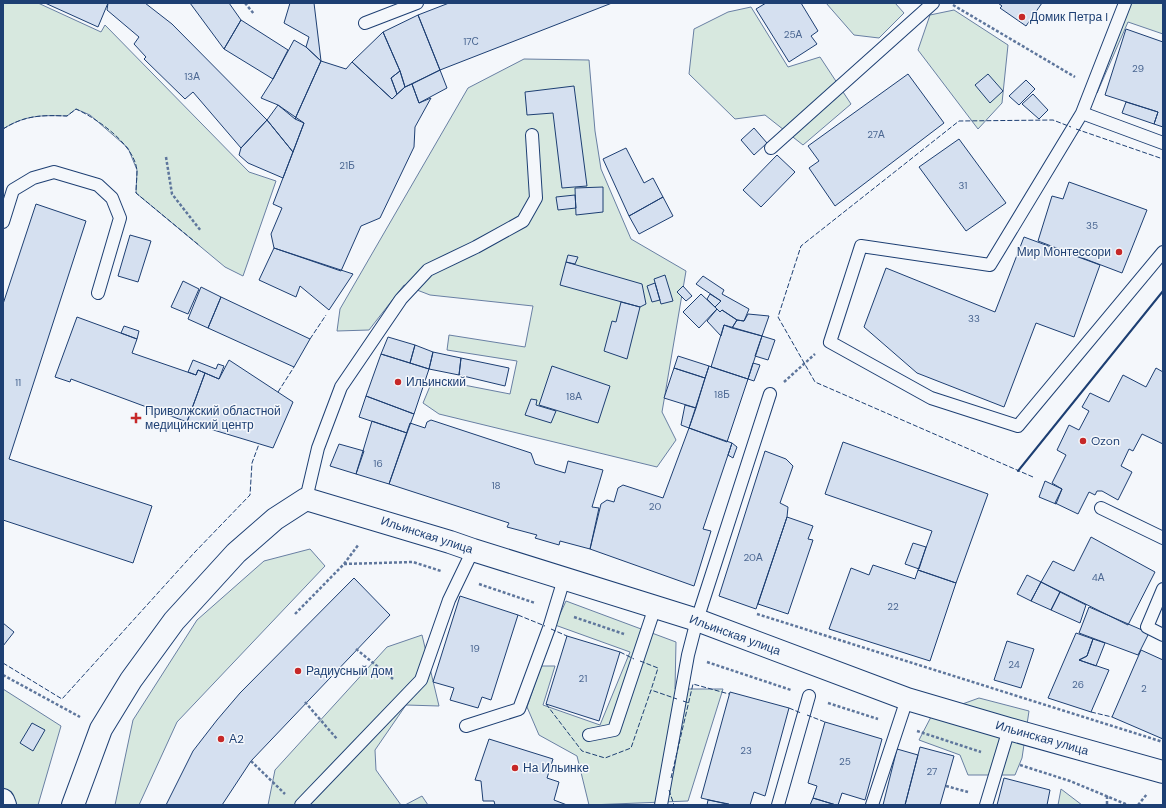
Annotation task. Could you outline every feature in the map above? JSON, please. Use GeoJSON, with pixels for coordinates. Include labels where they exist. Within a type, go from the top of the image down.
{"type":"FeatureCollection","features":[{"type":"Feature","properties":{"kind":"street","name":"Ильинская улица"},"geometry":{"type":"LineString","coordinates":[[306,499],[450,542],[697,620],[907,698],[1009,729],[1163,772]]}},
{"type":"Feature","properties":{"kind":"street"},"geometry":{"type":"LineString","coordinates":[[72,805],[101,729],[131,680],[174,620],[236,553],[275,519],[306,499]]}},
{"type":"Feature","properties":{"kind":"street"},"geometry":{"type":"LineString","coordinates":[[3,800],[5,805]]}},
{"type":"Feature","properties":{"kind":"lane"},"geometry":{"type":"LineString","coordinates":[[365,23],[417,3]]}},
{"type":"Feature","properties":{"kind":"lane"},"geometry":{"type":"LineString","coordinates":[[771,148],[933,3]]}},
{"type":"Feature","properties":{"kind":"lane"},"geometry":{"type":"LineString","coordinates":[[1125,3],[1082,113],[990,265],[860,246],[830,342],[931,398],[1018,426],[1163,252]]}},
{"type":"Feature","properties":{"kind":"lane"},"geometry":{"type":"LineString","coordinates":[[1082,113],[1163,143]]}},
{"type":"Feature","properties":{"kind":"lane"},"geometry":{"type":"LineString","coordinates":[[306,499],[318,448],[341,387],[401,299],[428,270],[476,247],[523,221],[536,198],[532,135]]}},
{"type":"Feature","properties":{"kind":"lane"},"geometry":{"type":"LineString","coordinates":[[3,222],[13,190],[33,178],[54,172],[98,185],[112,198],[120,218],[98,293]]}},
{"type":"Feature","properties":{"kind":"lane"},"geometry":{"type":"LineString","coordinates":[[661,805],[688,655],[697,620],[770,394]]}},
{"type":"Feature","properties":{"kind":"lane"},"geometry":{"type":"LineString","coordinates":[[1101,508],[1163,538]]}},
{"type":"Feature","properties":{"kind":"lane"},"geometry":{"type":"LineString","coordinates":[[295,802],[350,754],[421,680],[449,600],[473,550]]}},
{"type":"Feature","properties":{"kind":"lane"},"geometry":{"type":"LineString","coordinates":[[466,726],[519,709],[549,628],[564,579]]}},
{"type":"Feature","properties":{"kind":"lane"},"geometry":{"type":"LineString","coordinates":[[1163,589],[1147,627],[1163,635]]}},
{"type":"Feature","properties":{"kind":"lane"},"geometry":{"type":"LineString","coordinates":[[589,735],[614,730],[655,607]]}},
{"type":"Feature","properties":{"kind":"lane"},"geometry":{"type":"LineString","coordinates":[[778,805],[809,696]]}},
{"type":"Feature","properties":{"kind":"lane"},"geometry":{"type":"LineString","coordinates":[[872,805],[907,698]]}},
{"type":"Feature","properties":{"kind":"lane"},"geometry":{"type":"LineString","coordinates":[[986,805],[1009,729]]}},
{"type":"Feature","properties":{"kind":"path"},"geometry":{"type":"LineString","coordinates":[[246,3],[254,14]]}},
{"type":"Feature","properties":{"kind":"path"},"geometry":{"type":"LineString","coordinates":[[949,3],[1092,87]]}},
{"type":"Feature","properties":{"kind":"path"},"geometry":{"type":"LineString","coordinates":[[166,157],[172,194],[201,232]]}},
{"type":"Feature","properties":{"kind":"path"},"geometry":{"type":"LineString","coordinates":[[770,394],[830,342]]}},
{"type":"Feature","properties":{"kind":"path"},"geometry":{"type":"LineString","coordinates":[[295,614],[344,564],[360,544]]}},
{"type":"Feature","properties":{"kind":"path"},"geometry":{"type":"LineString","coordinates":[[344,564],[413,562]]}},
{"type":"Feature","properties":{"kind":"path"},"geometry":{"type":"LineString","coordinates":[[750,611],[1163,742]]}},
{"type":"Feature","properties":{"kind":"path"},"geometry":{"type":"LineString","coordinates":[[356,649],[409,693]]}},
{"type":"Feature","properties":{"kind":"path"},"geometry":{"type":"LineString","coordinates":[[3,675],[101,729]]}},
{"type":"Feature","properties":{"kind":"path"},"geometry":{"type":"LineString","coordinates":[[305,702],[350,754]]}},
{"type":"Feature","properties":{"kind":"path"},"geometry":{"type":"LineString","coordinates":[[251,761],[295,802]]}},
{"type":"Feature","properties":{"kind":"path"},"geometry":{"type":"LineString","coordinates":[[1107,796],[1107,805]]}},
{"type":"Feature","properties":{"kind":"shaded area"},"geometry":{"type":"Polygon","coordinates":[[[3,3],[38,3],[101,32],[105,25],[249,172],[276,181],[243,276],[225,267],[136,193],[137,170],[128,148],[90,115],[76,109],[67,116],[26,118],[3,129],[3,3]]]}},
{"type":"Feature","properties":{"kind":"shaded area"},"geometry":{"type":"Polygon","coordinates":[[[826,3],[895,3],[904,13],[879,38],[854,35],[826,3]]]}},
{"type":"Feature","properties":{"kind":"shaded area"},"geometry":{"type":"Polygon","coordinates":[[[1131,3],[1163,3],[1163,34],[1128,22],[1097,93],[1131,3]]]}},
{"type":"Feature","properties":{"kind":"shaded area"},"geometry":{"type":"Polygon","coordinates":[[[751,7],[788,67],[820,57],[851,104],[803,145],[765,115],[735,119],[689,74],[694,29],[728,12],[751,7]]]}},
{"type":"Feature","properties":{"kind":"shaded area"},"geometry":{"type":"Polygon","coordinates":[[[954,10],[1008,45],[1002,103],[978,129],[918,50],[930,15],[954,10]]]}},
{"type":"Feature","properties":{"kind":"shaded area"},"geometry":{"type":"Polygon","coordinates":[[[524,59],[589,60],[595,131],[601,169],[631,239],[686,271],[662,412],[676,440],[657,467],[439,414],[423,403],[433,379],[510,394],[517,361],[447,350],[449,335],[525,347],[533,306],[430,295],[404,285],[369,330],[337,331],[340,309],[468,88],[524,59]]]}},
{"type":"Feature","properties":{"kind":"shaded area"},"geometry":{"type":"Polygon","coordinates":[[[310,549],[325,566],[177,722],[139,805],[115,805],[133,720],[197,620],[264,561],[310,549]]]}},
{"type":"Feature","properties":{"kind":"shaded area"},"geometry":{"type":"Polygon","coordinates":[[[566,601],[676,642],[675,689],[723,689],[688,801],[589,805],[577,756],[539,735],[527,707],[541,666],[555,666],[543,705],[600,725],[630,652],[555,625],[566,601]]]}},
{"type":"Feature","properties":{"kind":"shaded area"},"geometry":{"type":"Polygon","coordinates":[[[422,635],[439,706],[406,705],[375,750],[376,770],[401,805],[268,805],[275,770],[387,647],[422,635]]]}},
{"type":"Feature","properties":{"kind":"shaded area"},"geometry":{"type":"Polygon","coordinates":[[[3,689],[61,726],[38,805],[10,805],[3,786],[3,689]]]}},
{"type":"Feature","properties":{"kind":"shaded area"},"geometry":{"type":"Polygon","coordinates":[[[979,698],[1029,711],[1022,758],[1015,775],[968,775],[960,755],[919,740],[932,715],[979,698]]]}},
{"type":"Feature","properties":{"kind":"shaded area"},"geometry":{"type":"Polygon","coordinates":[[[1061,789],[1082,805],[1058,805],[1061,789]]]}},
{"type":"Feature","properties":{"kind":"shaded area"},"geometry":{"type":"Polygon","coordinates":[[[422,796],[428,805],[405,805],[422,796]]]}},
{"type":"Feature","properties":{"kind":"building"},"geometry":{"type":"Polygon","coordinates":[[[45,3],[108,3],[98,27],[45,3]]]}},
{"type":"Feature","properties":{"kind":"building"},"geometry":{"type":"Polygon","coordinates":[[[108,3],[145,3],[172,24],[267,120],[241,148],[193,92],[185,99],[144,59],[146,57],[134,44],[139,37],[107,10],[108,3]]]}},
{"type":"Feature","properties":{"kind":"building"},"geometry":{"type":"Polygon","coordinates":[[[190,3],[229,3],[241,20],[224,49],[190,3]]]}},
{"type":"Feature","properties":{"kind":"building"},"geometry":{"type":"Polygon","coordinates":[[[290,3],[314,3],[321,61],[306,47],[309,37],[284,23],[290,3]]]}},
{"type":"Feature","properties":{"kind":"building"},"geometry":{"type":"Polygon","coordinates":[[[449,3],[612,3],[440,70],[418,15],[449,3]]]}},
{"type":"Feature","properties":{"kind":"building"},"geometry":{"type":"Polygon","coordinates":[[[766,3],[801,3],[818,31],[811,36],[817,44],[789,62],[756,9],[766,3]]]}},
{"type":"Feature","properties":{"kind":"building","name":"Домик Петра I"},"geometry":{"type":"Polygon","coordinates":[[[998,3],[1042,3],[1026,26],[1000,8],[1002,6],[998,3]]]}},
{"type":"Feature","properties":{"kind":"building"},"geometry":{"type":"Polygon","coordinates":[[[418,15],[440,70],[405,87],[400,71],[383,32],[418,15]]]}},
{"type":"Feature","properties":{"kind":"building"},"geometry":{"type":"Polygon","coordinates":[[[241,20],[288,50],[273,79],[224,49],[241,20]]]}},
{"type":"Feature","properties":{"kind":"building"},"geometry":{"type":"Polygon","coordinates":[[[1126,29],[1163,42],[1163,127],[1154,124],[1158,112],[1105,95],[1126,29]]]}},
{"type":"Feature","properties":{"kind":"building"},"geometry":{"type":"Polygon","coordinates":[[[383,32],[400,71],[391,78],[397,94],[392,99],[352,62],[383,32]]]}},
{"type":"Feature","properties":{"kind":"building"},"geometry":{"type":"Polygon","coordinates":[[[294,40],[306,47],[321,61],[295,119],[278,105],[261,98],[294,40]]]}},
{"type":"Feature","properties":{"kind":"building"},"geometry":{"type":"Polygon","coordinates":[[[321,61],[346,69],[352,62],[392,99],[405,87],[412,84],[419,103],[431,98],[415,127],[414,147],[380,218],[361,226],[341,271],[274,248],[271,234],[282,208],[273,204],[304,123],[295,119],[321,61]]]}},
{"type":"Feature","properties":{"kind":"building"},"geometry":{"type":"Polygon","coordinates":[[[440,70],[447,88],[419,103],[412,84],[440,70]]]}},
{"type":"Feature","properties":{"kind":"building"},"geometry":{"type":"Polygon","coordinates":[[[400,71],[405,87],[397,94],[391,78],[400,71]]]}},
{"type":"Feature","properties":{"kind":"building"},"geometry":{"type":"Polygon","coordinates":[[[908,74],[944,123],[835,206],[809,168],[819,161],[808,146],[908,74]]]}},
{"type":"Feature","properties":{"kind":"building"},"geometry":{"type":"Polygon","coordinates":[[[988,74],[1003,91],[990,103],[975,85],[988,74]]]}},
{"type":"Feature","properties":{"kind":"building"},"geometry":{"type":"Polygon","coordinates":[[[1026,80],[1035,89],[1019,105],[1009,96],[1026,80]]]}},
{"type":"Feature","properties":{"kind":"building"},"geometry":{"type":"Polygon","coordinates":[[[574,86],[587,186],[562,188],[553,113],[527,115],[525,92],[574,86]]]}},
{"type":"Feature","properties":{"kind":"building"},"geometry":{"type":"Polygon","coordinates":[[[1033,94],[1048,110],[1039,119],[1022,104],[1033,94]]]}},
{"type":"Feature","properties":{"kind":"building"},"geometry":{"type":"Polygon","coordinates":[[[1126,102],[1158,112],[1154,124],[1122,113],[1126,102]]]}},
{"type":"Feature","properties":{"kind":"building"},"geometry":{"type":"Polygon","coordinates":[[[278,105],[304,123],[293,152],[267,120],[278,105]]]}},
{"type":"Feature","properties":{"kind":"building"},"geometry":{"type":"Polygon","coordinates":[[[267,120],[293,152],[283,178],[248,163],[239,155],[241,148],[267,120]]]}},
{"type":"Feature","properties":{"kind":"building"},"geometry":{"type":"Polygon","coordinates":[[[754,128],[767,143],[754,155],[741,140],[754,128]]]}},
{"type":"Feature","properties":{"kind":"building"},"geometry":{"type":"Polygon","coordinates":[[[959,139],[1006,203],[966,231],[919,167],[959,139]]]}},
{"type":"Feature","properties":{"kind":"building"},"geometry":{"type":"Polygon","coordinates":[[[626,148],[644,183],[653,178],[663,197],[629,216],[603,159],[626,148]]]}},
{"type":"Feature","properties":{"kind":"building"},"geometry":{"type":"Polygon","coordinates":[[[777,155],[795,172],[761,207],[743,190],[777,155]]]}},
{"type":"Feature","properties":{"kind":"building"},"geometry":{"type":"Polygon","coordinates":[[[1069,182],[1147,210],[1122,273],[1038,241],[1052,196],[1063,199],[1069,182]]]}},
{"type":"Feature","properties":{"kind":"building"},"geometry":{"type":"Polygon","coordinates":[[[603,187],[603,212],[576,215],[575,188],[603,187]]]}},
{"type":"Feature","properties":{"kind":"building"},"geometry":{"type":"Polygon","coordinates":[[[575,195],[576,208],[558,210],[556,197],[575,195]]]}},
{"type":"Feature","properties":{"kind":"building"},"geometry":{"type":"Polygon","coordinates":[[[663,197],[673,216],[639,234],[629,216],[663,197]]]}},
{"type":"Feature","properties":{"kind":"building"},"geometry":{"type":"Polygon","coordinates":[[[36,204],[86,221],[9,459],[152,506],[133,563],[3,520],[3,304],[36,204]]]}},
{"type":"Feature","properties":{"kind":"building"},"geometry":{"type":"Polygon","coordinates":[[[130,235],[151,241],[138,282],[118,276],[130,235]]]}},
{"type":"Feature","properties":{"kind":"building"},"geometry":{"type":"Polygon","coordinates":[[[1024,237],[1100,265],[1074,337],[1036,323],[1004,407],[917,373],[864,327],[886,268],[995,312],[1024,237]]]}},
{"type":"Feature","properties":{"kind":"building"},"geometry":{"type":"Polygon","coordinates":[[[274,248],[353,274],[329,310],[300,286],[296,297],[259,280],[274,248]]]}},
{"type":"Feature","properties":{"kind":"building"},"geometry":{"type":"Polygon","coordinates":[[[568,255],[578,257],[575,264],[566,262],[568,255]]]}},
{"type":"Feature","properties":{"kind":"building"},"geometry":{"type":"Polygon","coordinates":[[[566,262],[642,284],[646,304],[640,307],[560,285],[566,262]]]}},
{"type":"Feature","properties":{"kind":"building"},"geometry":{"type":"Polygon","coordinates":[[[665,275],[673,301],[661,304],[654,279],[665,275]]]}},
{"type":"Feature","properties":{"kind":"building"},"geometry":{"type":"Polygon","coordinates":[[[703,276],[724,290],[722,294],[749,309],[744,321],[737,320],[722,310],[720,312],[715,307],[721,301],[696,284],[703,276]]]}},
{"type":"Feature","properties":{"kind":"building"},"geometry":{"type":"Polygon","coordinates":[[[183,281],[199,289],[188,314],[171,307],[183,281]]]}},
{"type":"Feature","properties":{"kind":"building"},"geometry":{"type":"Polygon","coordinates":[[[655,283],[660,300],[652,302],[647,286],[655,283]]]}},
{"type":"Feature","properties":{"kind":"building"},"geometry":{"type":"Polygon","coordinates":[[[683,286],[692,296],[686,301],[677,292],[683,286]]]}},
{"type":"Feature","properties":{"kind":"building"},"geometry":{"type":"Polygon","coordinates":[[[201,287],[221,297],[208,328],[188,319],[201,287]]]}},
{"type":"Feature","properties":{"kind":"building"},"geometry":{"type":"Polygon","coordinates":[[[701,294],[717,309],[699,328],[683,312],[701,294]]]}},
{"type":"Feature","properties":{"kind":"building"},"geometry":{"type":"Polygon","coordinates":[[[710,294],[721,301],[715,307],[707,299],[710,294]]]}},
{"type":"Feature","properties":{"kind":"building"},"geometry":{"type":"Polygon","coordinates":[[[221,297],[310,339],[294,367],[208,328],[221,297]]]}},
{"type":"Feature","properties":{"kind":"building"},"geometry":{"type":"Polygon","coordinates":[[[621,302],[640,307],[627,359],[604,351],[612,321],[616,322],[621,302]]]}},
{"type":"Feature","properties":{"kind":"building"},"geometry":{"type":"Polygon","coordinates":[[[717,309],[720,312],[722,310],[737,320],[732,328],[724,325],[721,336],[707,321],[717,309]]]}},
{"type":"Feature","properties":{"kind":"building"},"geometry":{"type":"Polygon","coordinates":[[[748,314],[769,316],[762,336],[732,328],[737,320],[744,321],[748,314]]]}},
{"type":"Feature","properties":{"kind":"building"},"geometry":{"type":"Polygon","coordinates":[[[77,317],[137,339],[132,353],[196,375],[198,370],[205,373],[187,422],[71,379],[70,382],[55,377],[77,317]]]}},
{"type":"Feature","properties":{"kind":"building"},"geometry":{"type":"Polygon","coordinates":[[[724,325],[762,336],[748,379],[711,367],[724,325]]]}},
{"type":"Feature","properties":{"kind":"building"},"geometry":{"type":"Polygon","coordinates":[[[124,326],[139,331],[137,339],[121,333],[124,326]]]}},
{"type":"Feature","properties":{"kind":"building"},"geometry":{"type":"Polygon","coordinates":[[[762,336],[775,340],[768,360],[755,356],[762,336]]]}},
{"type":"Feature","properties":{"kind":"building"},"geometry":{"type":"Polygon","coordinates":[[[388,337],[415,345],[410,363],[381,354],[388,337]]]}},
{"type":"Feature","properties":{"kind":"building"},"geometry":{"type":"Polygon","coordinates":[[[415,345],[433,352],[429,369],[410,363],[415,345]]]}},
{"type":"Feature","properties":{"kind":"building"},"geometry":{"type":"Polygon","coordinates":[[[433,352],[461,358],[459,375],[429,369],[433,352]]]}},
{"type":"Feature","properties":{"kind":"building","name":"Ильинский"},"geometry":{"type":"Polygon","coordinates":[[[381,354],[429,369],[414,414],[366,396],[381,354]]]}},
{"type":"Feature","properties":{"kind":"building"},"geometry":{"type":"Polygon","coordinates":[[[678,356],[709,366],[705,378],[674,368],[678,356]]]}},
{"type":"Feature","properties":{"kind":"building"},"geometry":{"type":"Polygon","coordinates":[[[461,358],[509,368],[505,386],[459,375],[461,358]]]}},
{"type":"Feature","properties":{"kind":"building"},"geometry":{"type":"Polygon","coordinates":[[[193,360],[216,369],[218,364],[224,366],[219,379],[198,370],[196,375],[188,372],[193,360]]]}},
{"type":"Feature","properties":{"kind":"building"},"geometry":{"type":"Polygon","coordinates":[[[229,360],[293,402],[273,448],[187,422],[205,373],[219,379],[229,360]]]}},
{"type":"Feature","properties":{"kind":"building"},"geometry":{"type":"Polygon","coordinates":[[[753,363],[760,365],[754,381],[748,379],[753,363]]]}},
{"type":"Feature","properties":{"kind":"building"},"geometry":{"type":"Polygon","coordinates":[[[552,366],[610,386],[598,423],[539,405],[552,366]]]}},
{"type":"Feature","properties":{"kind":"building"},"geometry":{"type":"Polygon","coordinates":[[[709,366],[748,379],[727,442],[689,428],[709,366]]]}},
{"type":"Feature","properties":{"kind":"building"},"geometry":{"type":"Polygon","coordinates":[[[674,368],[705,378],[696,408],[664,398],[674,368]]]}},
{"type":"Feature","properties":{"kind":"building"},"geometry":{"type":"Polygon","coordinates":[[[1156,368],[1163,372],[1163,444],[1142,434],[1133,451],[1129,449],[1121,466],[1132,472],[1118,500],[1102,491],[1097,491],[1095,495],[1089,492],[1078,514],[1055,503],[1062,489],[1052,483],[1066,455],[1057,450],[1069,425],[1079,430],[1089,411],[1082,407],[1090,393],[1109,402],[1123,375],[1146,387],[1156,368]]]}},
{"type":"Feature","properties":{"kind":"building"},"geometry":{"type":"Polygon","coordinates":[[[366,396],[414,414],[407,433],[359,417],[366,396]]]}},
{"type":"Feature","properties":{"kind":"building"},"geometry":{"type":"Polygon","coordinates":[[[531,399],[537,400],[536,405],[556,411],[551,423],[525,415],[531,399]]]}},
{"type":"Feature","properties":{"kind":"building"},"geometry":{"type":"Polygon","coordinates":[[[685,405],[696,408],[689,428],[681,425],[685,405]]]}},
{"type":"Feature","properties":{"kind":"building"},"geometry":{"type":"Polygon","coordinates":[[[431,420],[531,453],[535,464],[565,473],[568,461],[603,470],[592,507],[599,508],[590,549],[560,541],[559,545],[535,538],[537,535],[507,527],[509,523],[389,484],[410,423],[425,428],[427,422],[431,420]]]}},
{"type":"Feature","properties":{"kind":"building"},"geometry":{"type":"Polygon","coordinates":[[[372,421],[407,433],[389,484],[356,474],[372,421]]]}},
{"type":"Feature","properties":{"kind":"building"},"geometry":{"type":"Polygon","coordinates":[[[689,428],[732,443],[703,529],[711,531],[694,586],[590,549],[601,504],[607,500],[614,502],[618,488],[623,485],[663,498],[689,428]]]}},
{"type":"Feature","properties":{"kind":"building"},"geometry":{"type":"Polygon","coordinates":[[[843,442],[988,494],[956,583],[918,570],[932,531],[825,494],[843,442]]]}},
{"type":"Feature","properties":{"kind":"building"},"geometry":{"type":"Polygon","coordinates":[[[732,443],[737,447],[733,458],[728,455],[732,443]]]}},
{"type":"Feature","properties":{"kind":"building"},"geometry":{"type":"Polygon","coordinates":[[[339,444],[364,451],[356,474],[330,466],[339,444]]]}},
{"type":"Feature","properties":{"kind":"building"},"geometry":{"type":"Polygon","coordinates":[[[765,451],[786,459],[793,466],[780,503],[788,507],[787,517],[756,609],[719,596],[765,451]]]}},
{"type":"Feature","properties":{"kind":"building"},"geometry":{"type":"Polygon","coordinates":[[[1045,481],[1062,489],[1056,504],[1039,497],[1045,481]]]}},
{"type":"Feature","properties":{"kind":"building"},"geometry":{"type":"Polygon","coordinates":[[[787,517],[813,526],[808,539],[813,540],[788,614],[758,604],[787,517]]]}},
{"type":"Feature","properties":{"kind":"building"},"geometry":{"type":"Polygon","coordinates":[[[1091,537],[1155,572],[1128,625],[1041,582],[1053,561],[1074,571],[1091,537]]]}},
{"type":"Feature","properties":{"kind":"building"},"geometry":{"type":"Polygon","coordinates":[[[913,543],[926,547],[919,569],[905,564],[913,543]]]}},
{"type":"Feature","properties":{"kind":"building"},"geometry":{"type":"Polygon","coordinates":[[[873,565],[915,579],[918,570],[956,583],[930,661],[829,629],[851,568],[869,575],[873,565]]]}},
{"type":"Feature","properties":{"kind":"building"},"geometry":{"type":"Polygon","coordinates":[[[1027,575],[1041,582],[1031,601],[1017,594],[1027,575]]]}},
{"type":"Feature","properties":{"kind":"building","name":"Радиусный дом"},"geometry":{"type":"Polygon","coordinates":[[[354,578],[390,615],[251,761],[222,805],[166,805],[193,751],[217,720],[240,693],[354,578]]]}},
{"type":"Feature","properties":{"kind":"building"},"geometry":{"type":"Polygon","coordinates":[[[1041,582],[1060,592],[1051,610],[1031,601],[1041,582]]]}},
{"type":"Feature","properties":{"kind":"building"},"geometry":{"type":"Polygon","coordinates":[[[1060,592],[1086,605],[1080,623],[1051,610],[1060,592]]]}},
{"type":"Feature","properties":{"kind":"building"},"geometry":{"type":"Polygon","coordinates":[[[460,596],[518,615],[491,700],[482,697],[478,708],[450,700],[454,688],[433,682],[460,596]]]}},
{"type":"Feature","properties":{"kind":"building"},"geometry":{"type":"Polygon","coordinates":[[[1089,607],[1149,633],[1138,655],[1079,633],[1089,607]]]}},
{"type":"Feature","properties":{"kind":"building"},"geometry":{"type":"Polygon","coordinates":[[[3,623],[14,632],[3,646],[3,623]]]}},
{"type":"Feature","properties":{"kind":"building"},"geometry":{"type":"Polygon","coordinates":[[[1076,633],[1093,639],[1087,656],[1079,660],[1109,670],[1091,712],[1048,698],[1076,633]]]}},
{"type":"Feature","properties":{"kind":"building"},"geometry":{"type":"Polygon","coordinates":[[[567,636],[620,652],[599,721],[546,704],[567,636]]]}},
{"type":"Feature","properties":{"kind":"building"},"geometry":{"type":"Polygon","coordinates":[[[1093,639],[1105,643],[1096,666],[1079,660],[1087,656],[1093,639]]]}},
{"type":"Feature","properties":{"kind":"building"},"geometry":{"type":"Polygon","coordinates":[[[1007,641],[1034,649],[1021,688],[994,680],[1007,641]]]}},
{"type":"Feature","properties":{"kind":"building"},"geometry":{"type":"Polygon","coordinates":[[[1141,650],[1163,660],[1163,739],[1112,717],[1141,650]]]}},
{"type":"Feature","properties":{"kind":"building"},"geometry":{"type":"Polygon","coordinates":[[[730,692],[789,708],[765,796],[754,792],[750,805],[731,805],[701,798],[730,692]]]}},
{"type":"Feature","properties":{"kind":"building"},"geometry":{"type":"Polygon","coordinates":[[[825,722],[882,739],[865,800],[842,793],[838,805],[836,805],[813,798],[817,786],[808,783],[825,722]]]}},
{"type":"Feature","properties":{"kind":"building"},"geometry":{"type":"Polygon","coordinates":[[[32,723],[45,730],[33,751],[20,743],[32,723]]]}},
{"type":"Feature","properties":{"kind":"building","name":"На Ильинке"},"geometry":{"type":"Polygon","coordinates":[[[489,739],[553,759],[547,778],[559,782],[554,800],[567,805],[495,805],[494,801],[483,801],[481,781],[475,780],[489,739]]]}},
{"type":"Feature","properties":{"kind":"building"},"geometry":{"type":"Polygon","coordinates":[[[920,747],[954,756],[940,805],[905,805],[920,747]]]}},
{"type":"Feature","properties":{"kind":"building"},"geometry":{"type":"Polygon","coordinates":[[[897,749],[918,755],[905,805],[883,805],[897,749]]]}},
{"type":"Feature","properties":{"kind":"building"},"geometry":{"type":"Polygon","coordinates":[[[1004,778],[1050,790],[1047,805],[997,805],[1004,778]]]}},
{"type":"Feature","properties":{"kind":"building"},"geometry":{"type":"Polygon","coordinates":[[[813,798],[836,805],[810,805],[813,798]]]}},
{"type":"Feature","properties":{"kind":"building"},"geometry":{"type":"Polygon","coordinates":[[[708,800],[729,804],[729,805],[707,805],[708,800]]]}},
{"type":"Feature","properties":{"kind":"fence"},"geometry":{"type":"LineString","coordinates":[[3,129],[26,118],[67,116],[76,109],[85,113],[114,134],[130,152],[135,161],[137,171],[136,193],[200,246]]}},
{"type":"Feature","properties":{"kind":"fence"},"geometry":{"type":"LineString","coordinates":[[1033,477],[815,382],[778,317],[801,246],[959,121],[1053,120],[1071,127]]}},
{"type":"Feature","properties":{"kind":"fence"},"geometry":{"type":"LineString","coordinates":[[1076,129],[1163,159]]}},
{"type":"Feature","properties":{"kind":"fence"},"geometry":{"type":"LineString","coordinates":[[310,339],[326,315]]}},
{"type":"Feature","properties":{"kind":"fence"},"geometry":{"type":"LineString","coordinates":[[278,392],[294,367]]}},
{"type":"Feature","properties":{"kind":"fence"},"geometry":{"type":"LineString","coordinates":[[3,663],[62,699],[194,553],[250,495],[252,463],[259,444]]}},
{"type":"Feature","properties":{"kind":"fence"},"geometry":{"type":"LineString","coordinates":[[518,615],[545,626]]}},
{"type":"Feature","properties":{"kind":"fence"},"geometry":{"type":"LineString","coordinates":[[551,629],[567,636]]}},
{"type":"Feature","properties":{"kind":"fence"},"geometry":{"type":"LineString","coordinates":[[620,652],[634,659]]}},
{"type":"Feature","properties":{"kind":"fence"},"geometry":{"type":"LineString","coordinates":[[640,661],[658,668],[651,690]]}},
{"type":"Feature","properties":{"kind":"fence"},"geometry":{"type":"LineString","coordinates":[[671,778],[693,684],[729,694]]}},
{"type":"Feature","properties":{"kind":"fence"},"geometry":{"type":"LineString","coordinates":[[546,704],[582,751],[605,758],[631,748],[651,690],[677,699]]}},
{"type":"Feature","properties":{"kind":"fence"},"geometry":{"type":"LineString","coordinates":[[683,701],[689,703]]}},
{"type":"Feature","properties":{"kind":"fence"},"geometry":{"type":"LineString","coordinates":[[789,708],[801,713]]}},
{"type":"Feature","properties":{"kind":"fence"},"geometry":{"type":"LineString","coordinates":[[1091,712],[1112,717]]}},
{"type":"Feature","properties":{"kind":"fence"},"geometry":{"type":"LineString","coordinates":[[807,715],[825,722]]}},
{"type":"Feature","properties":{"kind":"fence"},"geometry":{"type":"LineString","coordinates":[[669,790],[674,805]]}},
{"type":"Feature","properties":{"kind":"wall"},"geometry":{"type":"LineString","coordinates":[[1018,471],[1163,291]]}},
{"type":"Feature","properties":{"kind":"place","name":"Домик Петра I"},"geometry":{"type":"Point","coordinates":[1022,17]}},
{"type":"Feature","properties":{"kind":"place","name":"Мир Монтессори"},"geometry":{"type":"Point","coordinates":[1119,252]}},
{"type":"Feature","properties":{"kind":"place","name":"Ильинский"},"geometry":{"type":"Point","coordinates":[398,382]}},
{"type":"Feature","properties":{"kind":"place","name":"Приволжский областной медицинский центр"},"geometry":{"type":"Point","coordinates":[136,418]}},
{"type":"Feature","properties":{"kind":"place","name":"Ozon"},"geometry":{"type":"Point","coordinates":[1083,441]}},
{"type":"Feature","properties":{"kind":"place","name":"Радиусный дом"},"geometry":{"type":"Point","coordinates":[298,671]}},
{"type":"Feature","properties":{"kind":"place","name":"А2"},"geometry":{"type":"Point","coordinates":[221,739]}},
{"type":"Feature","properties":{"kind":"place","name":"На Ильинке"},"geometry":{"type":"Point","coordinates":[515,768]}}]}
